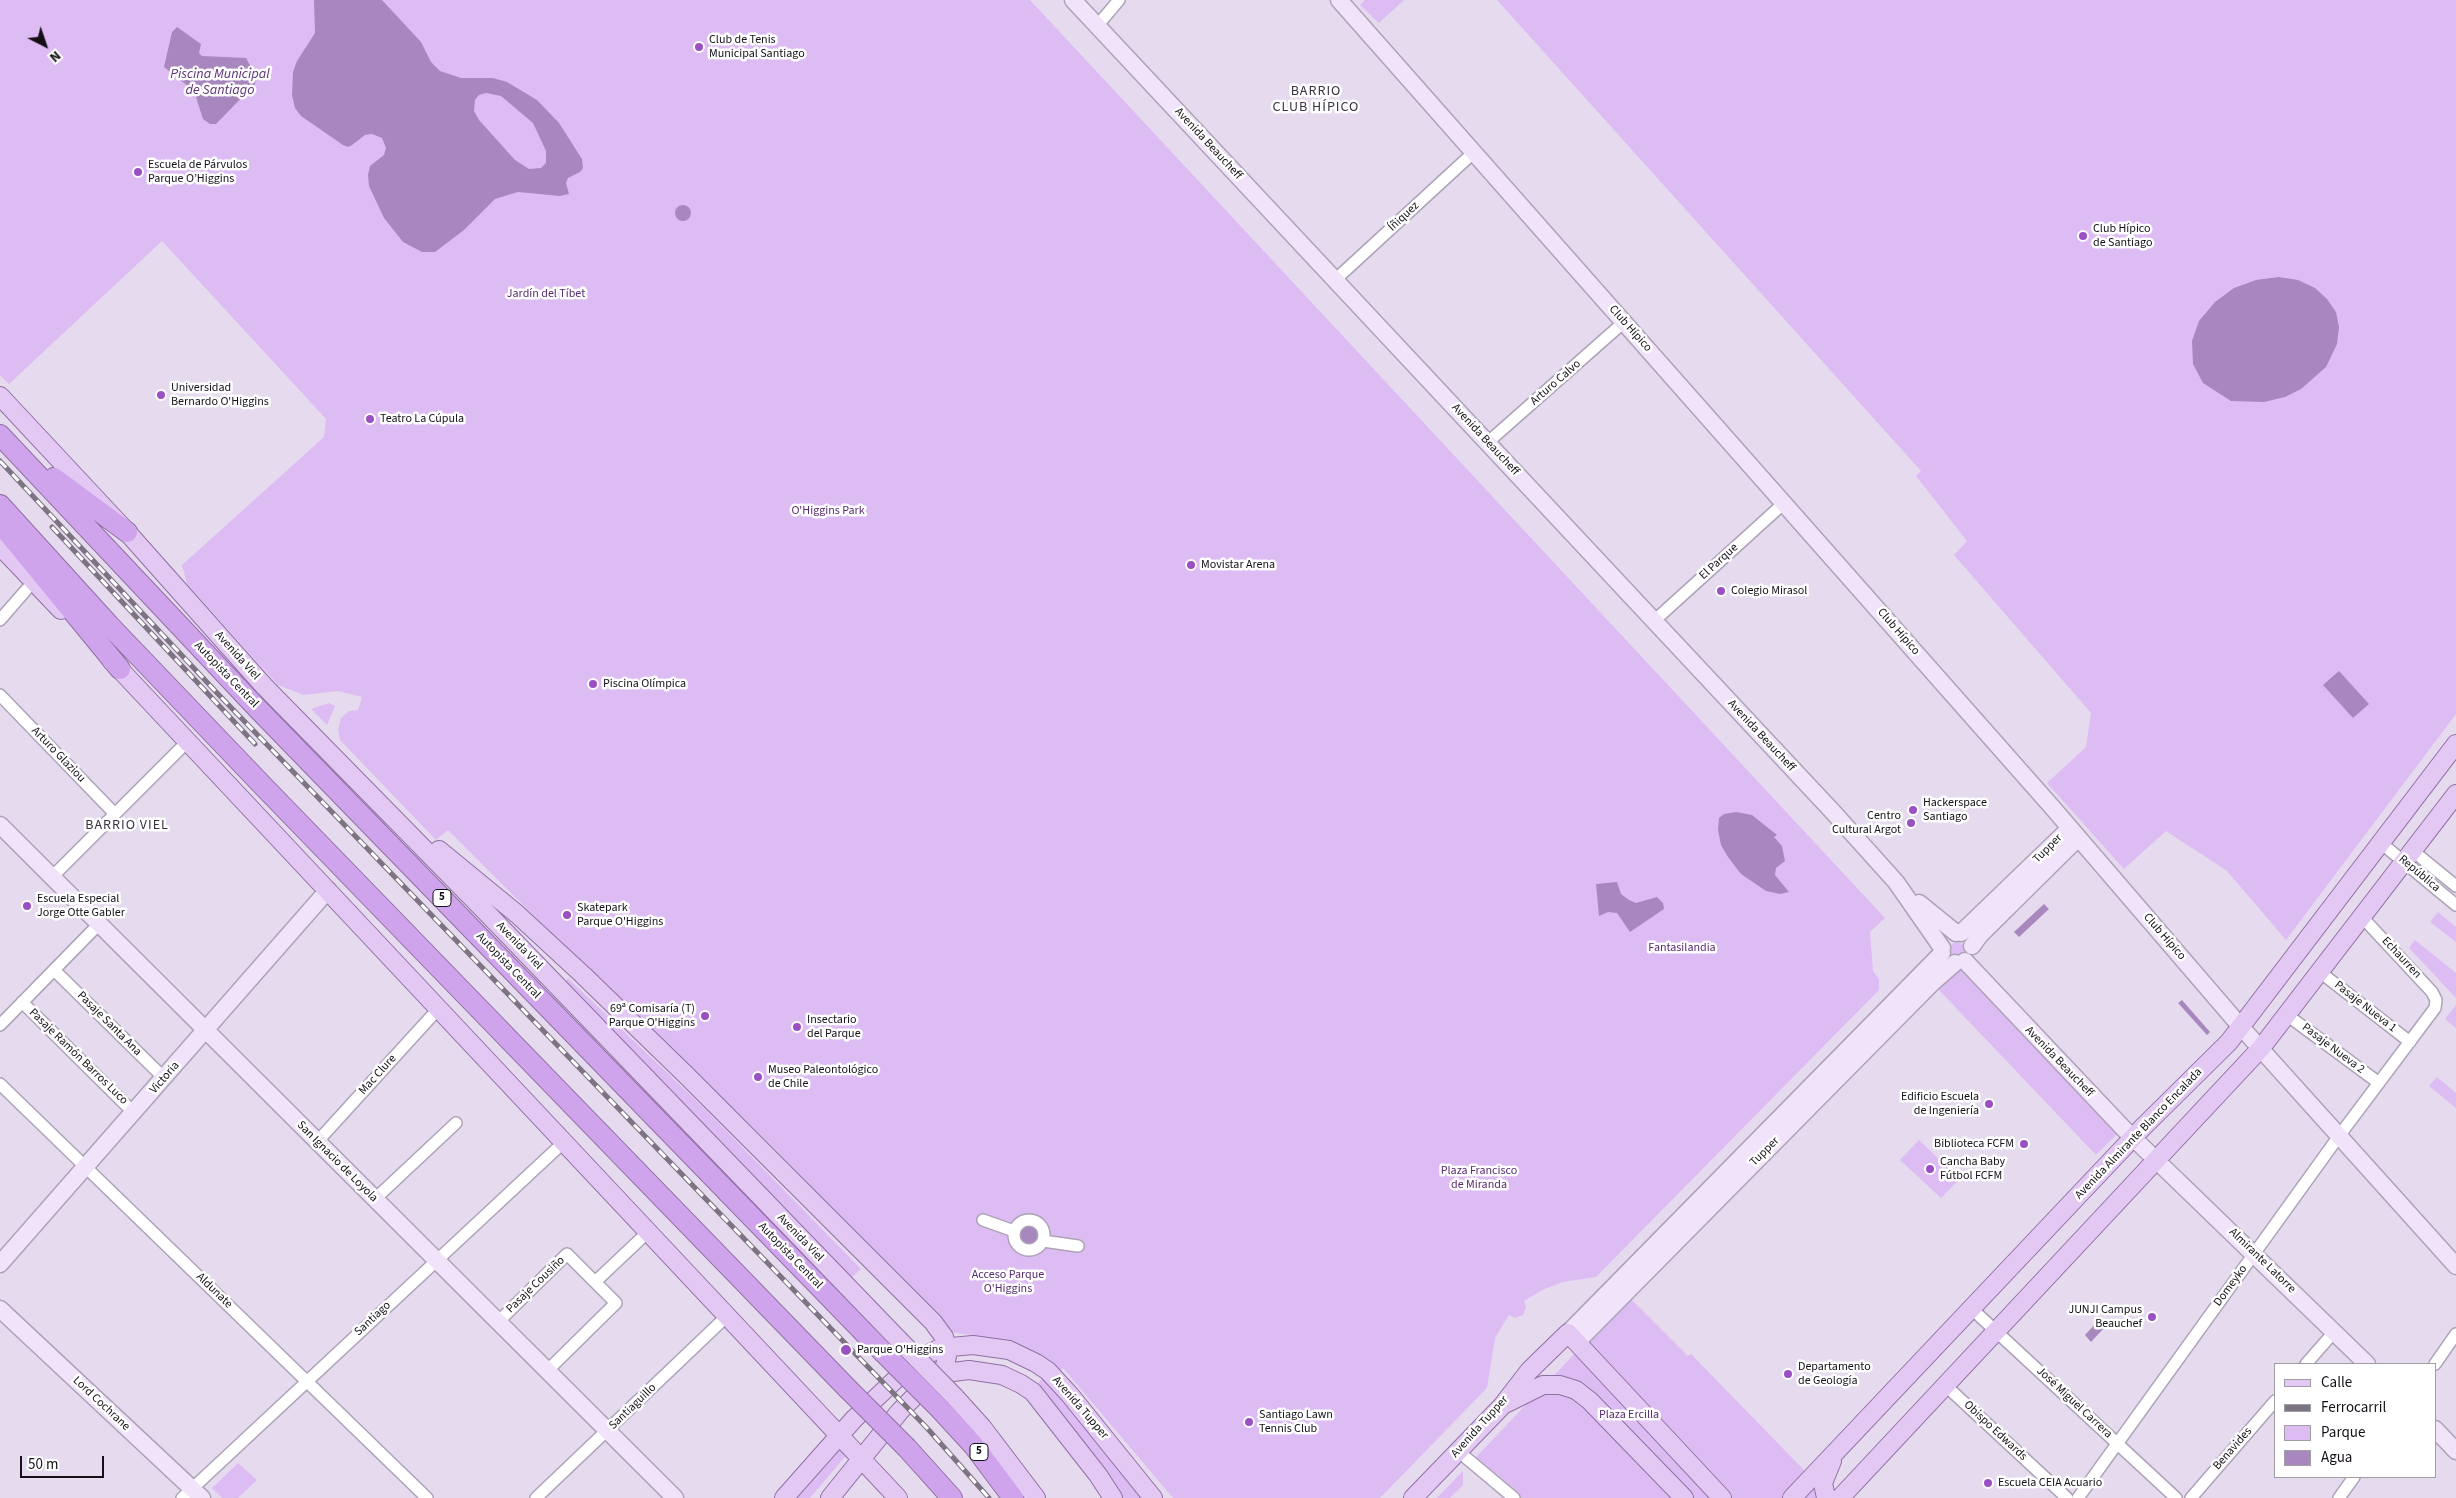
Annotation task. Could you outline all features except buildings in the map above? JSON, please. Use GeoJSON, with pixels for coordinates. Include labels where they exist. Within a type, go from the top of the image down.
{"type":"FeatureCollection","features":[{"type":"Feature","properties":{"kind":"highway"},"geometry":{"type":"LineString","coordinates":[[2,437],[77,497],[127,532]]}},
{"type":"Feature","properties":{"kind":"highway","name":"Autopista Central"},"geometry":{"type":"LineString","coordinates":[[2,437],[245,696],[883,1352],[947,1403],[974,1446],[1013,1498]]}},
{"type":"Feature","properties":{"kind":"highway"},"geometry":{"type":"LineString","coordinates":[[0,505],[109,625],[265,788],[907,1448],[952,1498]]}},
{"type":"Feature","properties":{"kind":"highway"},"geometry":{"type":"LineString","coordinates":[[0,523],[120,669]]}},
{"type":"Feature","properties":{"kind":"main road","name":"Avenida Beaucheff"},"geometry":{"type":"LineString","coordinates":[[1073,0],[1896,882],[1951,956],[2133,1137],[2157,1158]]}},
{"type":"Feature","properties":{"kind":"main road","name":"Club Hípico"},"geometry":{"type":"LineString","coordinates":[[1339,0],[2074,833],[2241,1027],[2456,1266]]}},
{"type":"Feature","properties":{"kind":"main road","name":"Avenida Viel"},"geometry":{"type":"LineString","coordinates":[[0,396],[127,532],[258,680],[899,1340],[947,1403],[994,1442],[1036,1498]]}},
{"type":"Feature","properties":{"kind":"main road"},"geometry":{"type":"LineString","coordinates":[[0,546],[33,582],[120,669],[840,1434],[898,1498]]}},
{"type":"Feature","properties":{"kind":"main road","name":"Avenida Almirante Blanco Encalada"},"geometry":{"type":"LineString","coordinates":[[1792,1498],[2133,1137],[2241,1027],[2456,744]]}},
{"type":"Feature","properties":{"kind":"main road"},"geometry":{"type":"LineString","coordinates":[[1840,1498],[1995,1330],[2261,1048],[2456,794]]}},
{"type":"Feature","properties":{"kind":"main road"},"geometry":{"type":"LineString","coordinates":[[390,815],[436,847],[517,914],[583,975],[686,1075],[942,1333],[948,1347],[947,1360],[938,1377],[900,1412],[830,1498]]}},
{"type":"Feature","properties":{"kind":"main road","name":"San Ignacio de Loyola"},"geometry":{"type":"LineString","coordinates":[[0,825],[674,1498]]}},
{"type":"Feature","properties":{"kind":"main road","name":"Tupper"},"geometry":{"type":"LineString","coordinates":[[1572,1338],[1926,989],[1951,956],[1946,937],[1980,935],[2074,833]]}},
{"type":"Feature","properties":{"kind":"main road","name":"Avenida Beaucheff"},"geometry":{"type":"LineString","coordinates":[[1896,882],[1963,937]]}},
{"type":"Feature","properties":{"kind":"main road","name":"Victoria"},"geometry":{"type":"LineString","coordinates":[[0,1264],[328,890]]}},
{"type":"Feature","properties":{"kind":"main road"},"geometry":{"type":"LineString","coordinates":[[1951,956],[1971,955],[1963,937]]}},
{"type":"Feature","properties":{"kind":"main road","name":"Almirante Latorre"},"geometry":{"type":"LineString","coordinates":[[2157,1158],[2366,1363]]}},
{"type":"Feature","properties":{"kind":"main road","name":"Lord Cochrane"},"geometry":{"type":"LineString","coordinates":[[0,1310],[192,1495]]}},
{"type":"Feature","properties":{"kind":"main road"},"geometry":{"type":"LineString","coordinates":[[1572,1338],[1722,1498]]}},
{"type":"Feature","properties":{"kind":"main road","name":"Avenida Tupper"},"geometry":{"type":"LineString","coordinates":[[1414,1498],[1502,1406],[1529,1371],[1572,1338]]}},
{"type":"Feature","properties":{"kind":"main road","name":"Avenida Tupper"},"geometry":{"type":"LineString","coordinates":[[784,1498],[840,1434],[915,1361],[934,1350],[948,1347],[973,1346],[994,1348],[1019,1354],[1036,1362],[1070,1395],[1153,1498]]}},
{"type":"Feature","properties":{"kind":"main road","name":"Avenida Tupper"},"geometry":{"type":"LineString","coordinates":[[938,1377],[954,1372],[983,1371],[1002,1375],[1033,1392],[1113,1498]]}},
{"type":"Feature","properties":{"kind":"main road"},"geometry":{"type":"LineString","coordinates":[[1502,1406],[1529,1390],[1543,1385],[1560,1385],[1576,1390],[1590,1401],[1684,1498]]}},
{"type":"Feature","properties":{"kind":"main road"},"geometry":{"type":"LineString","coordinates":[[2436,1431],[2456,1451]]}},
{"type":"Feature","properties":{"kind":"main road"},"geometry":{"type":"LineString","coordinates":[[1826,1498],[1824,1477],[1839,1447]]}},
{"type":"Feature","properties":{"kind":"street"},"geometry":{"type":"LineString","coordinates":[[1097,26],[1119,0]]}},
{"type":"Feature","properties":{"kind":"street","name":"Íñiquez"},"geometry":{"type":"LineString","coordinates":[[1335,280],[1473,153]]}},
{"type":"Feature","properties":{"kind":"street","name":"Arturo Calvo"},"geometry":{"type":"LineString","coordinates":[[1487,442],[1624,322]]}},
{"type":"Feature","properties":{"kind":"street","name":"El Parque"},"geometry":{"type":"LineString","coordinates":[[1654,621],[1784,503]]}},
{"type":"Feature","properties":{"kind":"street"},"geometry":{"type":"LineString","coordinates":[[0,620],[33,582]]}},
{"type":"Feature","properties":{"kind":"street","name":"Arturo Glaziou"},"geometry":{"type":"LineString","coordinates":[[0,696],[115,814]]}},
{"type":"Feature","properties":{"kind":"street"},"geometry":{"type":"LineString","coordinates":[[52,877],[187,742]]}},
{"type":"Feature","properties":{"kind":"street","name":"República"},"geometry":{"type":"LineString","coordinates":[[2381,843],[2456,886]]}},
{"type":"Feature","properties":{"kind":"street","name":"República"},"geometry":{"type":"LineString","coordinates":[[2408,857],[2456,905]]}},
{"type":"Feature","properties":{"kind":"street","name":"Echaurren"},"geometry":{"type":"LineString","coordinates":[[2362,917],[2432,992],[2436,1000]]}},
{"type":"Feature","properties":{"kind":"street"},"geometry":{"type":"LineString","coordinates":[[0,1025],[99,924]]}},
{"type":"Feature","properties":{"kind":"street","name":"Pasaje Santa Ana"},"geometry":{"type":"LineString","coordinates":[[54,970],[164,1078]]}},
{"type":"Feature","properties":{"kind":"street","name":"Pasaje Nueva 1"},"geometry":{"type":"LineString","coordinates":[[2320,972],[2410,1042]]}},
{"type":"Feature","properties":{"kind":"street","name":"Domeyko"},"geometry":{"type":"LineString","coordinates":[[2078,1498],[2339,1136],[2435,1008],[2436,1000]]}},
{"type":"Feature","properties":{"kind":"street","name":"Pasaje Ramón Barros Luco"},"geometry":{"type":"LineString","coordinates":[[22,1002],[134,1113]]}},
{"type":"Feature","properties":{"kind":"street","name":"Mac Clure"},"geometry":{"type":"LineString","coordinates":[[317,1142],[439,1008]]}},
{"type":"Feature","properties":{"kind":"street","name":"Pasaje Nueva 2"},"geometry":{"type":"LineString","coordinates":[[2287,1015],[2378,1083]]}},
{"type":"Feature","properties":{"kind":"street","name":"Aldunate"},"geometry":{"type":"LineString","coordinates":[[0,1084],[427,1498]]}},
{"type":"Feature","properties":{"kind":"street"},"geometry":{"type":"LineString","coordinates":[[375,1199],[456,1123]]}},
{"type":"Feature","properties":{"kind":"street","name":"Santiago"},"geometry":{"type":"LineString","coordinates":[[192,1495],[307,1381],[565,1141]]}},
{"type":"Feature","properties":{"kind":"street"},"geometry":{"type":"LineString","coordinates":[[983,1220],[1014,1231]]}},
{"type":"Feature","properties":{"kind":"street"},"geometry":{"type":"LineString","coordinates":[[1034,1220],[1043,1229],[1043,1241],[1034,1249],[1026,1250],[1016,1243],[1014,1231],[1022,1221],[1034,1220]]}},
{"type":"Feature","properties":{"kind":"street"},"geometry":{"type":"LineString","coordinates":[[595,1282],[649,1231]]}},
{"type":"Feature","properties":{"kind":"street"},"geometry":{"type":"LineString","coordinates":[[1043,1241],[1078,1246]]}},
{"type":"Feature","properties":{"kind":"street","name":"Pasaje Cousiño"},"geometry":{"type":"LineString","coordinates":[[498,1322],[567,1254],[616,1303],[547,1371]]}},
{"type":"Feature","properties":{"kind":"street","name":"José Miguel Carrera"},"geometry":{"type":"LineString","coordinates":[[1972,1309],[2176,1498]]}},
{"type":"Feature","properties":{"kind":"street","name":"Santiaguillo"},"geometry":{"type":"LineString","coordinates":[[536,1498],[608,1432],[728,1315]]}},
{"type":"Feature","properties":{"kind":"street"},"geometry":{"type":"LineString","coordinates":[[2307,1363],[2334,1332]]}},
{"type":"Feature","properties":{"kind":"street"},"geometry":{"type":"LineString","coordinates":[[2436,1363],[2456,1334]]}},
{"type":"Feature","properties":{"kind":"street","name":"Obispo Edwards"},"geometry":{"type":"LineString","coordinates":[[1945,1385],[2067,1498]]}},
{"type":"Feature","properties":{"kind":"street","name":"Benavides"},"geometry":{"type":"LineString","coordinates":[[2191,1498],[2274,1402]]}},
{"type":"Feature","properties":{"kind":"street"},"geometry":{"type":"LineString","coordinates":[[1458,1451],[1514,1498]]}},
{"type":"Feature","properties":{"kind":"street"},"geometry":{"type":"LineString","coordinates":[[2339,1498],[2353,1478]]}},
{"type":"Feature","properties":{"kind":"green space","name":"O'Higgins Park"},"geometry":{"type":"Polygon","coordinates":[[[0,0],[1030,0],[1885,918],[1870,932],[1873,971],[1879,979],[1879,990],[1596,1277],[1563,1282],[1542,1290],[1524,1301],[1526,1307],[1523,1315],[1515,1318],[1509,1315],[1495,1338],[1487,1388],[1380,1498],[1173,1498],[1063,1368],[1060,1371],[1033,1351],[1012,1341],[950,1332],[904,1281],[887,1266],[771,1145],[609,991],[448,830],[436,840],[340,740],[338,730],[341,718],[349,711],[358,710],[362,697],[338,691],[304,695],[278,685],[187,584],[182,565],[324,437],[326,419],[162,241],[9,384],[0,375],[0,0]]]}},
{"type":"Feature","properties":{"kind":"green space"},"geometry":{"type":"Polygon","coordinates":[[[1365,0],[1404,0],[1379,23],[1360,5],[1365,0]]]}},
{"type":"Feature","properties":{"kind":"green space","name":"Club Hípico de Santiago"},"geometry":{"type":"Polygon","coordinates":[[[1497,0],[2456,0],[2456,714],[2286,940],[2227,871],[2166,831],[2124,869],[2047,783],[2086,747],[2091,713],[1954,555],[1967,541],[1916,476],[1921,471],[1497,0]]]}},
{"type":"Feature","properties":{"kind":"green space"},"geometry":{"type":"Polygon","coordinates":[[[329,703],[335,706],[327,725],[311,709],[329,703]]]}},
{"type":"Feature","properties":{"kind":"green space"},"geometry":{"type":"Polygon","coordinates":[[[2438,912],[2456,927],[2456,942],[2430,922],[2438,912]]]}},
{"type":"Feature","properties":{"kind":"green space"},"geometry":{"type":"Polygon","coordinates":[[[2415,940],[2456,973],[2456,998],[2409,948],[2415,940]]]}},
{"type":"Feature","properties":{"kind":"green space"},"geometry":{"type":"Polygon","coordinates":[[[1954,942],[1960,942],[1964,949],[1960,956],[1954,956],[1950,952],[1950,946],[1954,942]]]}},
{"type":"Feature","properties":{"kind":"green space"},"geometry":{"type":"Polygon","coordinates":[[[1959,970],[1966,972],[2119,1132],[2096,1155],[1937,988],[1959,970]]]}},
{"type":"Feature","properties":{"kind":"green space"},"geometry":{"type":"Polygon","coordinates":[[[567,978],[705,1109],[861,1269],[851,1278],[566,982],[567,978]]]}},
{"type":"Feature","properties":{"kind":"green space"},"geometry":{"type":"Polygon","coordinates":[[[2456,1005],[2456,1028],[2445,1019],[2456,1005]]]}},
{"type":"Feature","properties":{"kind":"green space"},"geometry":{"type":"Polygon","coordinates":[[[2437,1077],[2456,1093],[2456,1108],[2429,1086],[2437,1077]]]}},
{"type":"Feature","properties":{"kind":"green space","name":"Cancha Baby Fútbol FCFM"},"geometry":{"type":"Polygon","coordinates":[[[1919,1140],[1960,1179],[1941,1198],[1900,1160],[1919,1140]]]}},
{"type":"Feature","properties":{"kind":"green space","name":"Plaza Ercilla"},"geometry":{"type":"Polygon","coordinates":[[[1629,1297],[1688,1356],[1691,1354],[1801,1467],[1825,1498],[1521,1498],[1474,1459],[1629,1297]]]}},
{"type":"Feature","properties":{"kind":"green space"},"geometry":{"type":"Polygon","coordinates":[[[1042,1378],[1095,1437],[1141,1498],[1121,1498],[1036,1386],[1042,1378]]]}},
{"type":"Feature","properties":{"kind":"green space"},"geometry":{"type":"Polygon","coordinates":[[[842,1444],[850,1451],[810,1498],[795,1498],[842,1444]]]}},
{"type":"Feature","properties":{"kind":"green space"},"geometry":{"type":"Polygon","coordinates":[[[238,1463],[257,1480],[238,1498],[222,1498],[212,1488],[238,1463]]]}},
{"type":"Feature","properties":{"kind":"green space"},"geometry":{"type":"Polygon","coordinates":[[[1463,1471],[1463,1485],[1450,1498],[1437,1498],[1463,1471]]]}},
{"type":"Feature","properties":{"kind":"water"},"geometry":{"type":"Polygon","coordinates":[[[314,0],[382,0],[421,42],[431,62],[440,71],[461,78],[493,78],[507,82],[537,100],[559,123],[582,159],[583,168],[580,172],[568,178],[566,183],[569,194],[560,196],[518,192],[495,199],[464,230],[435,252],[422,252],[403,242],[384,218],[369,186],[368,175],[370,166],[384,155],[386,148],[382,138],[372,134],[365,135],[348,147],[301,116],[295,108],[292,95],[293,72],[297,61],[315,33],[314,0]],[[486,93],[479,95],[475,100],[474,111],[479,120],[515,160],[529,169],[541,168],[546,163],[546,151],[533,123],[501,96],[486,93]]]}},
{"type":"Feature","properties":{"kind":"water","name":"Piscina Municipal de Santiago"},"geometry":{"type":"Polygon","coordinates":[[[177,27],[201,44],[199,53],[202,56],[246,58],[256,76],[255,84],[216,124],[210,124],[203,119],[194,91],[164,67],[172,32],[177,27]]]}},
{"type":"Feature","properties":{"kind":"water"},"geometry":{"type":"Polygon","coordinates":[[[680,205],[686,205],[691,210],[689,219],[680,221],[675,216],[675,210],[680,205]]]}},
{"type":"Feature","properties":{"kind":"water"},"geometry":{"type":"Polygon","coordinates":[[[2279,277],[2298,280],[2315,288],[2327,299],[2336,312],[2339,327],[2337,344],[2326,367],[2301,389],[2285,397],[2264,402],[2231,401],[2203,383],[2193,364],[2192,341],[2199,321],[2215,302],[2234,288],[2256,280],[2279,277]]]}},
{"type":"Feature","properties":{"kind":"water"},"geometry":{"type":"Polygon","coordinates":[[[2339,671],[2369,704],[2353,718],[2323,685],[2339,671]]]}},
{"type":"Feature","properties":{"kind":"water"},"geometry":{"type":"Polygon","coordinates":[[[1736,812],[1752,815],[1777,835],[1774,837],[1782,846],[1785,861],[1776,868],[1775,875],[1789,892],[1780,894],[1766,891],[1741,874],[1728,857],[1721,845],[1718,830],[1719,818],[1724,814],[1736,812]]]}},
{"type":"Feature","properties":{"kind":"water"},"geometry":{"type":"Polygon","coordinates":[[[1617,882],[1621,894],[1629,900],[1636,903],[1657,897],[1663,903],[1664,909],[1630,932],[1617,913],[1608,912],[1599,916],[1596,884],[1617,882]]]}},
{"type":"Feature","properties":{"kind":"water"},"geometry":{"type":"Polygon","coordinates":[[[2044,904],[2049,909],[2019,937],[2014,932],[2044,904]]]}},
{"type":"Feature","properties":{"kind":"water"},"geometry":{"type":"Polygon","coordinates":[[[2182,1000],[2210,1032],[2207,1035],[2178,1003],[2182,1000]]]}},
{"type":"Feature","properties":{"kind":"water"},"geometry":{"type":"Polygon","coordinates":[[[1029,1225],[1036,1228],[1039,1235],[1036,1242],[1029,1245],[1022,1242],[1019,1235],[1022,1228],[1029,1225]]]}},
{"type":"Feature","properties":{"kind":"water"},"geometry":{"type":"Polygon","coordinates":[[[2098,1321],[2105,1327],[2091,1342],[2085,1335],[2098,1321]]]}},
{"type":"Feature","properties":{"kind":"railway"},"geometry":{"type":"LineString","coordinates":[[0,461],[219,695],[927,1428],[989,1498]]}},
{"type":"Feature","properties":{"kind":"railway"},"geometry":{"type":"LineString","coordinates":[[52,527],[255,744]]}},
{"type":"Feature","properties":{"kind":"place","name":"Club de Tenis Municipal Santiago"},"geometry":{"type":"Point","coordinates":[699,47]}},
{"type":"Feature","properties":{"kind":"place","name":"Escuela de Párvulos Parque O’Higgins"},"geometry":{"type":"Point","coordinates":[138,172]}},
{"type":"Feature","properties":{"kind":"place","name":"Club Hípico de Santiago"},"geometry":{"type":"Point","coordinates":[2083,236]}},
{"type":"Feature","properties":{"kind":"place","name":"Universidad Bernardo O'Higgins"},"geometry":{"type":"Point","coordinates":[161,395]}},
{"type":"Feature","properties":{"kind":"place","name":"Teatro La Cúpula"},"geometry":{"type":"Point","coordinates":[370,419]}},
{"type":"Feature","properties":{"kind":"place","name":"Movistar Arena"},"geometry":{"type":"Point","coordinates":[1191,565]}},
{"type":"Feature","properties":{"kind":"place","name":"Colegio Mirasol"},"geometry":{"type":"Point","coordinates":[1721,591]}},
{"type":"Feature","properties":{"kind":"place","name":"Piscina Olímpica"},"geometry":{"type":"Point","coordinates":[593,684]}},
{"type":"Feature","properties":{"kind":"place","name":"Hackerspace Santiago"},"geometry":{"type":"Point","coordinates":[1913,810]}},
{"type":"Feature","properties":{"kind":"place","name":"Centro Cultural Argot"},"geometry":{"type":"Point","coordinates":[1911,823]}},
{"type":"Feature","properties":{"kind":"place","name":"Escuela Especial Jorge Otte Gabler"},"geometry":{"type":"Point","coordinates":[27,906]}},
{"type":"Feature","properties":{"kind":"place","name":"Skatepark Parque O'Higgins"},"geometry":{"type":"Point","coordinates":[567,915]}},
{"type":"Feature","properties":{"kind":"place","name":"69ª Comisaría (T) Parque O'Higgins"},"geometry":{"type":"Point","coordinates":[705,1016]}},
{"type":"Feature","properties":{"kind":"place","name":"Insectario del Parque"},"geometry":{"type":"Point","coordinates":[797,1027]}},
{"type":"Feature","properties":{"kind":"place","name":"Museo Paleontológico de Chile"},"geometry":{"type":"Point","coordinates":[758,1077]}},
{"type":"Feature","properties":{"kind":"place","name":"Edificio Escuela de Ingeniería"},"geometry":{"type":"Point","coordinates":[1989,1104]}},
{"type":"Feature","properties":{"kind":"place","name":"Biblioteca FCFM"},"geometry":{"type":"Point","coordinates":[2024,1144]}},
{"type":"Feature","properties":{"kind":"place","name":"Cancha Baby Fútbol FCFM"},"geometry":{"type":"Point","coordinates":[1930,1169]}},
{"type":"Feature","properties":{"kind":"place","name":"JUNJI Campus Beauchef"},"geometry":{"type":"Point","coordinates":[2152,1317]}},
{"type":"Feature","properties":{"kind":"place","name":"Parque O'Higgins"},"geometry":{"type":"Point","coordinates":[846,1350]}},
{"type":"Feature","properties":{"kind":"place","name":"Departamento de Geología"},"geometry":{"type":"Point","coordinates":[1788,1374]}},
{"type":"Feature","properties":{"kind":"place","name":"Santiago Lawn Tennis Club"},"geometry":{"type":"Point","coordinates":[1249,1422]}},
{"type":"Feature","properties":{"kind":"place","name":"Escuela CEIA Acuario"},"geometry":{"type":"Point","coordinates":[1988,1483]}},
{"type":"Feature","properties":{"kind":"district","name":"BARRIO CLUB HÍPICO"},"geometry":{"type":"Point","coordinates":[1316,100]}},
{"type":"Feature","properties":{"kind":"district","name":"BARRIO VIEL"},"geometry":{"type":"Point","coordinates":[127,826]}},
{"type":"Feature","properties":{"kind":"park label","name":"Jardín del Tíbet"},"geometry":{"type":"Point","coordinates":[546,294]}},
{"type":"Feature","properties":{"kind":"park label","name":"Fantasilandia"},"geometry":{"type":"Point","coordinates":[1682,948]}},
{"type":"Feature","properties":{"kind":"park label","name":"Plaza Francisco de Miranda"},"geometry":{"type":"Point","coordinates":[1479,1178]}},
{"type":"Feature","properties":{"kind":"park label","name":"Acceso Parque O'Higgins"},"geometry":{"type":"Point","coordinates":[1008,1282]}}]}
